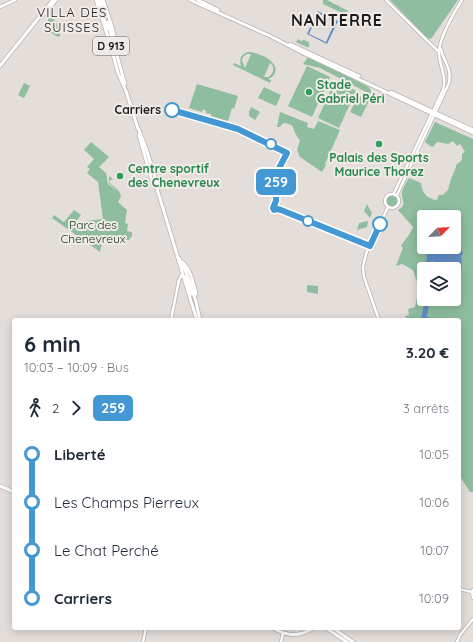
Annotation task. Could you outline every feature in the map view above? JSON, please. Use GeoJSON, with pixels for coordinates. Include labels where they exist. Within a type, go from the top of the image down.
{"type":"FeatureCollection","features":[{"type":"Feature","properties":{"kind":"main road"},"geometry":{"type":"LineString","coordinates":[[0,66],[54,0]]}},
{"type":"Feature","properties":{"kind":"main road","name":"D 913"},"geometry":{"type":"LineString","coordinates":[[99,0],[109,18],[115,42],[112,44]]}},
{"type":"Feature","properties":{"kind":"main road","name":"D 913"},"geometry":{"type":"LineString","coordinates":[[99,0],[108,23],[112,44]]}},
{"type":"Feature","properties":{"kind":"main road","name":"D 913"},"geometry":{"type":"LineString","coordinates":[[99,0],[117,64],[138,128],[152,181],[157,189],[178,254],[181,261],[187,266],[187,271],[195,295],[199,318]]}},
{"type":"Feature","properties":{"kind":"main road"},"geometry":{"type":"LineString","coordinates":[[190,0],[433,113]]}},
{"type":"Feature","properties":{"kind":"main road"},"geometry":{"type":"LineString","coordinates":[[198,0],[473,132]]}},
{"type":"Feature","properties":{"kind":"main road"},"geometry":{"type":"LineString","coordinates":[[108,23],[109,18]]}},
{"type":"Feature","properties":{"kind":"main road","name":"D 913"},"geometry":{"type":"LineString","coordinates":[[178,254],[182,274],[198,318]]}},
{"type":"Feature","properties":{"kind":"main road"},"geometry":{"type":"LineString","coordinates":[[187,271],[182,274],[192,294],[195,295]]}},
{"type":"Feature","properties":{"kind":"main road","name":"D 913"},"geometry":{"type":"LineString","coordinates":[[187,271],[198,299],[198,311]]}},
{"type":"Feature","properties":{"kind":"main road"},"geometry":{"type":"LineString","coordinates":[[0,486],[12,491]]}},
{"type":"Feature","properties":{"kind":"main road"},"geometry":{"type":"LineString","coordinates":[[277,630],[283,633],[299,634],[308,630]]}},
{"type":"Feature","properties":{"kind":"main road"},"geometry":{"type":"LineString","coordinates":[[329,630],[347,642]]}},
{"type":"Feature","properties":{"kind":"main road"},"geometry":{"type":"LineString","coordinates":[[336,630],[353,642]]}},
{"type":"Feature","properties":{"kind":"street"},"geometry":{"type":"LineString","coordinates":[[0,7],[14,0]]}},
{"type":"Feature","properties":{"kind":"street"},"geometry":{"type":"LineString","coordinates":[[386,0],[439,52]]}},
{"type":"Feature","properties":{"kind":"street"},"geometry":{"type":"LineString","coordinates":[[433,113],[444,84],[444,74],[439,52],[440,46],[448,24],[462,0]]}},
{"type":"Feature","properties":{"kind":"street"},"geometry":{"type":"LineString","coordinates":[[396,194],[448,83],[448,66],[441,52],[440,46]]}},
{"type":"Feature","properties":{"kind":"street"},"geometry":{"type":"LineString","coordinates":[[441,63],[446,60]]}},
{"type":"Feature","properties":{"kind":"street"},"geometry":{"type":"LineString","coordinates":[[441,63],[448,66]]}},
{"type":"Feature","properties":{"kind":"street"},"geometry":{"type":"LineString","coordinates":[[388,207],[385,202],[385,197],[388,194],[396,194]]}},
{"type":"Feature","properties":{"kind":"street"},"geometry":{"type":"LineString","coordinates":[[388,207],[392,208],[398,206],[400,200],[396,194]]}},
{"type":"Feature","properties":{"kind":"street"},"geometry":{"type":"LineString","coordinates":[[377,318],[364,277],[363,267],[368,250],[388,207]]}},
{"type":"Feature","properties":{"kind":"street"},"geometry":{"type":"LineString","coordinates":[[171,318],[179,280],[182,274]]}},
{"type":"Feature","properties":{"kind":"street"},"geometry":{"type":"LineString","coordinates":[[461,589],[472,591],[473,598]]}},
{"type":"Feature","properties":{"kind":"street"},"geometry":{"type":"LineString","coordinates":[[456,642],[473,619]]}},
{"type":"Feature","properties":{"kind":"street"},"geometry":{"type":"LineString","coordinates":[[143,642],[146,630]]}},
{"type":"Feature","properties":{"kind":"street"},"geometry":{"type":"LineString","coordinates":[[281,642],[283,633]]}},
{"type":"Feature","properties":{"kind":"green space"},"geometry":{"type":"Polygon","coordinates":[[[323,0],[327,0],[348,11],[346,15],[323,4],[323,0]]]}},
{"type":"Feature","properties":{"kind":"green space"},"geometry":{"type":"Polygon","coordinates":[[[390,0],[458,0],[429,40],[390,0]]]}},
{"type":"Feature","properties":{"kind":"green space"},"geometry":{"type":"Polygon","coordinates":[[[48,11],[60,28],[60,36],[58,37],[48,31],[48,11]]]}},
{"type":"Feature","properties":{"kind":"green space"},"geometry":{"type":"Polygon","coordinates":[[[298,39],[309,42],[309,47],[296,42],[298,39]]]}},
{"type":"Feature","properties":{"kind":"green space"},"geometry":{"type":"Polygon","coordinates":[[[248,52],[262,55],[274,65],[276,69],[275,73],[268,79],[271,80],[270,83],[233,65],[234,63],[241,66],[241,57],[248,52]],[[247,54],[243,57],[242,61],[245,68],[251,54],[247,54]],[[270,63],[264,77],[269,77],[273,72],[273,66],[270,63]]]}},
{"type":"Feature","properties":{"kind":"green space"},"geometry":{"type":"Polygon","coordinates":[[[308,57],[369,87],[371,91],[370,94],[320,68],[303,64],[308,57]]]}},
{"type":"Feature","properties":{"kind":"green space","name":"Stade Gabriel Péri"},"geometry":{"type":"Polygon","coordinates":[[[307,66],[330,77],[312,117],[288,106],[307,66]]]}},
{"type":"Feature","properties":{"kind":"green space"},"geometry":{"type":"Polygon","coordinates":[[[24,83],[30,86],[24,98],[18,95],[24,83]]]}},
{"type":"Feature","properties":{"kind":"green space"},"geometry":{"type":"Polygon","coordinates":[[[334,83],[349,90],[350,87],[356,91],[339,128],[318,118],[334,83]]]}},
{"type":"Feature","properties":{"kind":"green space"},"geometry":{"type":"Polygon","coordinates":[[[197,84],[238,96],[228,121],[211,116],[211,114],[206,113],[203,109],[202,112],[189,108],[197,84]]]}},
{"type":"Feature","properties":{"kind":"green space"},"geometry":{"type":"Polygon","coordinates":[[[264,87],[281,95],[276,106],[258,98],[264,87]]]}},
{"type":"Feature","properties":{"kind":"green space"},"geometry":{"type":"Polygon","coordinates":[[[358,95],[369,101],[361,117],[350,112],[358,95]]]}},
{"type":"Feature","properties":{"kind":"green space"},"geometry":{"type":"Polygon","coordinates":[[[251,107],[260,112],[255,120],[249,116],[251,107]]]}},
{"type":"Feature","properties":{"kind":"green space"},"geometry":{"type":"Polygon","coordinates":[[[280,112],[308,123],[307,127],[314,129],[318,121],[340,130],[322,172],[300,157],[297,150],[300,141],[292,125],[285,123],[280,127],[277,127],[280,112]]]}},
{"type":"Feature","properties":{"kind":"green space"},"geometry":{"type":"Polygon","coordinates":[[[435,122],[473,139],[473,492],[470,492],[461,478],[461,318],[406,318],[405,316],[409,315],[408,309],[415,307],[417,298],[417,306],[461,306],[461,262],[417,262],[417,282],[413,270],[402,264],[396,266],[403,248],[401,246],[413,227],[398,210],[403,206],[402,191],[409,178],[421,183],[426,195],[437,200],[439,195],[443,195],[448,190],[456,165],[462,160],[462,154],[465,152],[460,144],[457,146],[453,141],[448,144],[437,142],[433,147],[425,142],[435,122]]]}},
{"type":"Feature","properties":{"kind":"green space","name":"Parc des Chenevreux"},"geometry":{"type":"Polygon","coordinates":[[[91,142],[109,157],[99,167],[106,173],[108,184],[118,192],[109,183],[109,181],[119,191],[121,196],[118,202],[127,210],[125,223],[128,224],[127,231],[132,232],[132,236],[129,240],[115,239],[113,242],[103,239],[100,252],[52,218],[54,215],[64,222],[74,210],[81,215],[71,228],[69,227],[72,229],[78,222],[103,219],[98,182],[87,173],[90,169],[87,167],[94,159],[84,150],[91,142]]]}},
{"type":"Feature","properties":{"kind":"green space"},"geometry":{"type":"Polygon","coordinates":[[[390,195],[394,195],[398,201],[394,207],[390,207],[386,203],[386,199],[390,195]]]}},
{"type":"Feature","properties":{"kind":"green space"},"geometry":{"type":"Polygon","coordinates":[[[367,204],[372,213],[370,218],[364,211],[367,204]]]}},
{"type":"Feature","properties":{"kind":"green space"},"geometry":{"type":"Polygon","coordinates":[[[367,221],[367,227],[357,230],[359,223],[367,221]]]}},
{"type":"Feature","properties":{"kind":"green space"},"geometry":{"type":"Polygon","coordinates":[[[307,285],[318,286],[318,294],[307,292],[307,285]]]}},
{"type":"Feature","properties":{"kind":"water"},"geometry":{"type":"Polygon","coordinates":[[[318,11],[325,15],[318,14],[309,34],[326,42],[335,22],[329,19],[330,17],[338,21],[327,44],[307,34],[318,11]]]}},
{"type":"Feature","properties":{"kind":"water"},"geometry":{"type":"Polygon","coordinates":[[[461,248],[463,253],[461,257],[462,264],[461,270],[461,262],[426,262],[426,254],[461,254],[461,248]]]}},
{"type":"Feature","properties":{"kind":"water"},"geometry":{"type":"Polygon","coordinates":[[[424,306],[429,306],[426,316],[430,318],[421,318],[424,306]]]}},
{"type":"Feature","properties":{"kind":"bus line","name":"259"},"geometry":{"type":"LineString","coordinates":[[172,110],[238,129],[287,153],[277,172],[275,189],[276,201],[273,208],[274,210],[281,210],[370,246],[380,224]]}},
{"type":"Feature","properties":{"kind":"place","name":"Stade Gabriel Péri"},"geometry":{"type":"Point","coordinates":[309,92]}},
{"type":"Feature","properties":{"kind":"place","name":"Carriers"},"geometry":{"type":"Point","coordinates":[172,110]}},
{"type":"Feature","properties":{"kind":"place","name":"Palais des Sports Maurice Thorez"},"geometry":{"type":"Point","coordinates":[379,144]}},
{"type":"Feature","properties":{"kind":"place","name":"Centre sportif des Chenevreux"},"geometry":{"type":"Point","coordinates":[120,176]}},
{"type":"Feature","properties":{"kind":"district","name":"VILLA DES SUISSES"},"geometry":{"type":"Point","coordinates":[72,20]}},
{"type":"Feature","properties":{"kind":"district","name":"NANTERRE"},"geometry":{"type":"Point","coordinates":[337,20]}}]}
